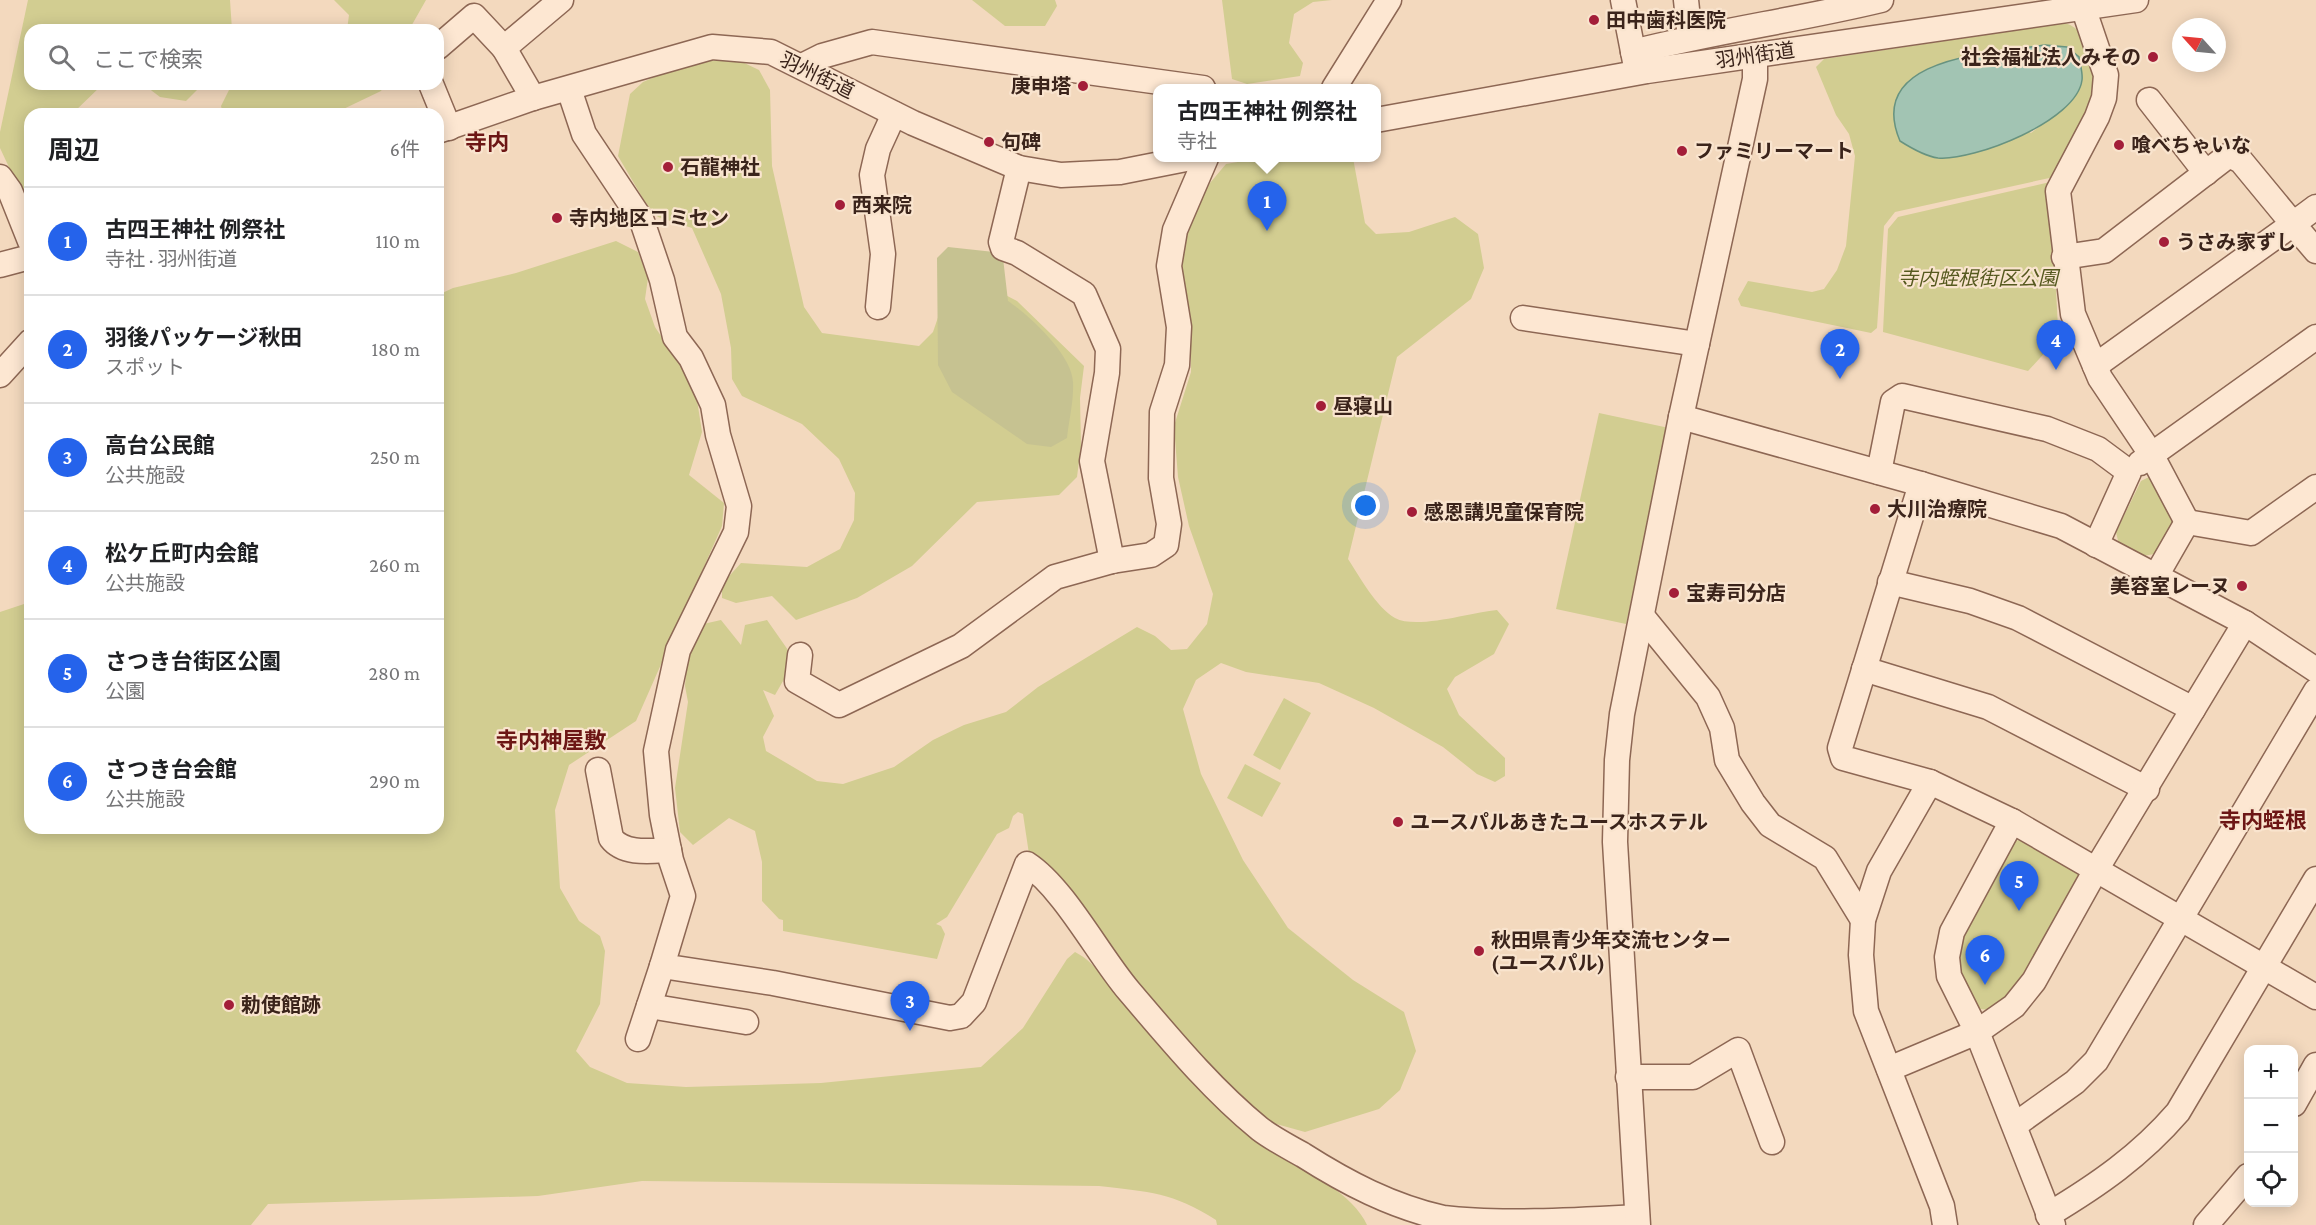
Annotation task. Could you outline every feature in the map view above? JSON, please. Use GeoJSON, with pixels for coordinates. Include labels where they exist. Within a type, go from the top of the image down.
{"type":"FeatureCollection","features":[{"type":"Feature","properties":{"kind":"street"},"geometry":{"type":"LineString","coordinates":[[504,48],[561,0]]}},
{"type":"Feature","properties":{"kind":"street"},"geometry":{"type":"LineString","coordinates":[[1336,84],[1389,0]]}},
{"type":"Feature","properties":{"kind":"street"},"geometry":{"type":"LineString","coordinates":[[1623,0],[1635,62],[1690,38],[1814,8],[1881,0]]}},
{"type":"Feature","properties":{"kind":"street"},"geometry":{"type":"LineString","coordinates":[[1686,0],[1690,38]]}},
{"type":"Feature","properties":{"kind":"street","name":"羽州街道"},"geometry":{"type":"LineString","coordinates":[[1381,119],[1635,62],[1755,55],[2136,0]]}},
{"type":"Feature","properties":{"kind":"street"},"geometry":{"type":"LineString","coordinates":[[2083,8],[2106,75],[2104,98],[2097,117],[2058,191],[2064,257],[2073,314],[2100,378],[2151,454],[2187,522]]}},
{"type":"Feature","properties":{"kind":"street"},"geometry":{"type":"LineString","coordinates":[[444,42],[474,16],[504,48],[533,98]]}},
{"type":"Feature","properties":{"kind":"street"},"geometry":{"type":"LineString","coordinates":[[802,66],[822,56],[872,42],[1174,84]]}},
{"type":"Feature","properties":{"kind":"street","name":"羽州街道"},"geometry":{"type":"LineString","coordinates":[[444,130],[533,98],[712,47],[771,52],[894,114],[1019,168],[1062,175],[1120,172],[1171,162]]}},
{"type":"Feature","properties":{"kind":"street"},"geometry":{"type":"LineString","coordinates":[[662,966],[773,982],[950,1018],[961,1016],[974,1002],[1027,864],[1039,872],[1052,888],[1122,983],[1183,1056],[1261,1130],[1340,1178],[1380,1199],[1444,1219],[1498,1223],[1638,1221],[1616,842],[1617,760],[1622,714],[1681,417],[1753,90],[1755,55]]}},
{"type":"Feature","properties":{"kind":"street"},"geometry":{"type":"LineString","coordinates":[[569,89],[584,134],[642,221],[662,280],[675,336],[691,358],[713,405],[718,435],[739,506],[736,532],[678,650],[656,751],[662,815],[669,850],[683,896],[638,1039]]}},
{"type":"Feature","properties":{"kind":"street"},"geometry":{"type":"LineString","coordinates":[[433,90],[438,108]]}},
{"type":"Feature","properties":{"kind":"street"},"geometry":{"type":"LineString","coordinates":[[2149,100],[2206,173]]}},
{"type":"Feature","properties":{"kind":"street"},"geometry":{"type":"LineString","coordinates":[[878,307],[883,254],[872,175],[878,150],[894,114]]}},
{"type":"Feature","properties":{"kind":"street"},"geometry":{"type":"LineString","coordinates":[[2064,257],[2104,251],[2229,155],[2241,161],[2316,251]]}},
{"type":"Feature","properties":{"kind":"street"},"geometry":{"type":"LineString","coordinates":[[800,655],[797,681],[839,705],[961,646],[1054,577],[1112,561],[1151,555],[1166,545],[1169,524],[1161,478],[1162,412],[1176,365],[1179,327],[1169,266],[1174,230],[1204,162]]}},
{"type":"Feature","properties":{"kind":"street"},"geometry":{"type":"LineString","coordinates":[[1019,168],[1001,242],[1003,248],[1017,253],[1084,294],[1108,349],[1107,373],[1092,461],[1112,561]]}},
{"type":"Feature","properties":{"kind":"street"},"geometry":{"type":"LineString","coordinates":[[0,177],[10,191],[24,226]]}},
{"type":"Feature","properties":{"kind":"street"},"geometry":{"type":"LineString","coordinates":[[2095,366],[2316,207]]}},
{"type":"Feature","properties":{"kind":"street"},"geometry":{"type":"LineString","coordinates":[[0,265],[24,259]]}},
{"type":"Feature","properties":{"kind":"street"},"geometry":{"type":"LineString","coordinates":[[1523,318],[1697,344]]}},
{"type":"Feature","properties":{"kind":"street"},"geometry":{"type":"LineString","coordinates":[[2096,545],[2129,472],[2316,337]]}},
{"type":"Feature","properties":{"kind":"street"},"geometry":{"type":"LineString","coordinates":[[0,375],[24,349]]}},
{"type":"Feature","properties":{"kind":"street"},"geometry":{"type":"LineString","coordinates":[[1878,472],[1893,402],[1902,396],[2047,429],[2097,449],[2129,472]]}},
{"type":"Feature","properties":{"kind":"street"},"geometry":{"type":"LineString","coordinates":[[1681,417],[2061,526],[2245,623],[2316,670]]}},
{"type":"Feature","properties":{"kind":"street"},"geometry":{"type":"LineString","coordinates":[[1921,484],[1840,748],[1844,758],[1930,782],[2012,821],[2097,868],[2316,997]]}},
{"type":"Feature","properties":{"kind":"street"},"geometry":{"type":"LineString","coordinates":[[2187,522],[2251,533],[2316,487]]}},
{"type":"Feature","properties":{"kind":"street"},"geometry":{"type":"LineString","coordinates":[[2156,576],[2187,522]]}},
{"type":"Feature","properties":{"kind":"street"},"geometry":{"type":"LineString","coordinates":[[1890,582],[1970,601],[2018,618],[2193,709]]}},
{"type":"Feature","properties":{"kind":"street"},"geometry":{"type":"LineString","coordinates":[[1642,616],[1708,697],[1722,728],[1727,760],[1753,802],[1770,825],[1825,858],[1863,920]]}},
{"type":"Feature","properties":{"kind":"street"},"geometry":{"type":"LineString","coordinates":[[1889,1069],[1977,1032],[2014,1006],[2034,981],[2097,868],[2147,789],[2245,623]]}},
{"type":"Feature","properties":{"kind":"street"},"geometry":{"type":"LineString","coordinates":[[1864,669],[1988,707],[2147,789]]}},
{"type":"Feature","properties":{"kind":"street"},"geometry":{"type":"LineString","coordinates":[[2015,1125],[2075,1082],[2096,1061],[2316,691]]}},
{"type":"Feature","properties":{"kind":"street"},"geometry":{"type":"LineString","coordinates":[[598,770],[611,838],[616,844],[640,851],[669,850]]}},
{"type":"Feature","properties":{"kind":"street"},"geometry":{"type":"LineString","coordinates":[[1930,782],[1878,871],[1863,920],[1861,955],[1866,1011],[1942,1206],[1946,1225]]}},
{"type":"Feature","properties":{"kind":"street"},"geometry":{"type":"LineString","coordinates":[[2012,821],[1952,932],[1947,957],[1949,976],[1977,1032],[2051,1220],[2107,1179],[2164,1129],[2178,1112],[2316,879]]}},
{"type":"Feature","properties":{"kind":"street"},"geometry":{"type":"LineString","coordinates":[[649,1006],[746,1022]]}},
{"type":"Feature","properties":{"kind":"street"},"geometry":{"type":"LineString","coordinates":[[1628,1077],[1693,1077],[1738,1050],[1772,1142]]}},
{"type":"Feature","properties":{"kind":"street"},"geometry":{"type":"LineString","coordinates":[[2297,1099],[2316,1065]]}},
{"type":"Feature","properties":{"kind":"street"},"geometry":{"type":"LineString","coordinates":[[2206,1225],[2244,1181]]}},
{"type":"Feature","properties":{"kind":"green space"},"geometry":{"type":"Polygon","coordinates":[[[28,0],[230,0],[232,24],[24,24],[24,90],[97,90],[78,108],[24,108],[24,199],[0,148],[0,132],[28,0]]]}},
{"type":"Feature","properties":{"kind":"green space"},"geometry":{"type":"Polygon","coordinates":[[[334,0],[426,0],[412,24],[348,24],[349,15],[334,0]]]}},
{"type":"Feature","properties":{"kind":"green space"},"geometry":{"type":"Polygon","coordinates":[[[972,0],[1055,0],[1057,6],[1045,26],[1005,26],[972,0]]]}},
{"type":"Feature","properties":{"kind":"green space"},"geometry":{"type":"Polygon","coordinates":[[[1222,0],[1332,0],[1313,2],[1294,14],[1289,43],[1303,63],[1300,76],[1247,84],[1232,79],[1222,0]]]}},
{"type":"Feature","properties":{"kind":"green space"},"geometry":{"type":"Polygon","coordinates":[[[2065,23],[2082,34],[2087,43],[2093,70],[2093,86],[2085,118],[2054,177],[1895,212],[1884,226],[1877,328],[1871,333],[1741,306],[1738,299],[1748,281],[1812,292],[1824,289],[1837,270],[1846,246],[1855,156],[1849,134],[1836,115],[1816,67],[1824,59],[2065,23]],[[2045,45],[1966,57],[1931,67],[2031,133],[2071,102],[2045,45]]]}},
{"type":"Feature","properties":{"kind":"green space"},"geometry":{"type":"Polygon","coordinates":[[[738,60],[759,70],[770,90],[772,166],[804,307],[822,333],[919,346],[933,332],[945,297],[988,286],[1017,301],[1084,366],[1080,398],[1081,446],[1077,477],[1059,495],[977,502],[912,566],[857,598],[796,620],[772,596],[736,603],[722,598],[722,584],[741,563],[807,567],[840,549],[854,520],[855,493],[839,459],[802,424],[742,396],[732,379],[731,348],[721,294],[692,228],[658,217],[645,202],[618,156],[630,94],[643,82],[691,61],[738,60]]]}},
{"type":"Feature","properties":{"kind":"green space"},"geometry":{"type":"Polygon","coordinates":[[[151,90],[197,90],[186,101],[160,97],[151,90]]]}},
{"type":"Feature","properties":{"kind":"green space"},"geometry":{"type":"Polygon","coordinates":[[[229,90],[382,90],[346,108],[222,108],[229,90]]]}},
{"type":"Feature","properties":{"kind":"green space"},"geometry":{"type":"Polygon","coordinates":[[[1238,162],[1354,162],[1365,223],[1376,234],[1409,232],[1455,217],[1478,234],[1484,268],[1471,299],[1397,357],[1348,559],[1381,607],[1395,618],[1405,621],[1430,621],[1497,610],[1509,624],[1494,654],[1455,677],[1447,689],[1459,715],[1505,758],[1505,776],[1495,782],[1477,774],[1443,747],[1374,708],[1319,683],[1246,672],[1221,663],[1196,680],[1183,709],[1201,774],[1243,860],[1288,928],[1353,980],[1404,1012],[1416,1051],[1400,1090],[1379,1109],[1305,1132],[1258,1119],[1193,1056],[1029,854],[1023,814],[1018,812],[1013,816],[1009,828],[997,834],[947,917],[936,924],[941,926],[945,934],[937,959],[783,931],[783,920],[779,919],[762,901],[762,862],[755,831],[729,818],[693,845],[680,832],[675,788],[688,702],[685,686],[687,660],[699,625],[721,620],[741,645],[745,625],[767,620],[795,660],[775,695],[763,690],[774,716],[763,737],[766,751],[817,781],[843,784],[894,767],[933,740],[964,725],[1006,712],[1038,687],[1137,627],[1155,636],[1171,650],[1187,649],[1207,624],[1213,594],[1189,526],[1178,477],[1174,426],[1191,372],[1191,332],[1178,263],[1186,226],[1210,183],[1226,164],[1238,162]]]}},
{"type":"Feature","properties":{"kind":"green space","name":"寺内蛭根街区公園"},"geometry":{"type":"Polygon","coordinates":[[[2050,182],[2059,345],[2050,347],[2028,371],[1883,332],[1888,229],[1898,217],[2050,182]]]}},
{"type":"Feature","properties":{"kind":"green space"},"geometry":{"type":"Polygon","coordinates":[[[616,241],[638,252],[648,278],[645,299],[655,327],[695,387],[702,432],[689,475],[724,503],[722,526],[636,721],[569,765],[555,810],[560,888],[579,921],[600,936],[605,951],[600,1004],[576,1051],[590,1067],[627,1083],[686,1087],[821,1083],[981,1067],[1023,1028],[1067,959],[1075,952],[1098,970],[1156,1041],[1216,1104],[1263,1142],[1332,1186],[1359,1212],[1367,1225],[1217,1225],[1216,1220],[1173,1199],[1147,1192],[1099,1186],[642,1181],[538,1196],[268,1204],[251,1225],[0,1225],[0,612],[24,604],[24,834],[444,834],[444,292],[516,273],[616,241]]]}},
{"type":"Feature","properties":{"kind":"green space"},"geometry":{"type":"Polygon","coordinates":[[[1599,413],[1669,428],[1626,624],[1556,609],[1599,413]]]}},
{"type":"Feature","properties":{"kind":"green space"},"geometry":{"type":"Polygon","coordinates":[[[2151,476],[2175,522],[2160,553],[2143,556],[2119,545],[2116,532],[2141,481],[2151,476]]]}},
{"type":"Feature","properties":{"kind":"green space"},"geometry":{"type":"Polygon","coordinates":[[[1284,698],[1311,713],[1280,770],[1253,755],[1284,698]]]}},
{"type":"Feature","properties":{"kind":"green space"},"geometry":{"type":"Polygon","coordinates":[[[1245,764],[1281,783],[1262,817],[1227,798],[1245,764]]]}},
{"type":"Feature","properties":{"kind":"green space"},"geometry":{"type":"Polygon","coordinates":[[[2028,838],[2078,865],[2080,879],[2011,997],[1992,1010],[1979,1009],[1960,977],[1959,944],[2015,841],[2028,838]]]}},
{"type":"Feature","properties":{"kind":"shaded area"},"geometry":{"type":"Polygon","coordinates":[[[2045,45],[2067,47],[2079,57],[2082,80],[2076,95],[2062,110],[2044,123],[2022,136],[1975,153],[1954,157],[1938,158],[1913,149],[1900,141],[1894,113],[1900,91],[1916,75],[1940,64],[1967,56],[2045,45]]]}},
{"type":"Feature","properties":{"kind":"shaded area"},"geometry":{"type":"Polygon","coordinates":[[[948,247],[994,252],[1003,258],[1008,301],[1027,316],[1058,348],[1071,371],[1073,396],[1067,438],[1051,447],[1027,444],[952,392],[938,365],[937,258],[948,247]]]}},
{"type":"Feature","properties":{"kind":"place","name":"田中歯科医院"},"geometry":{"type":"Point","coordinates":[1594,20]}},
{"type":"Feature","properties":{"kind":"place","name":"社会福祉法人みその"},"geometry":{"type":"Point","coordinates":[2153,57]}},
{"type":"Feature","properties":{"kind":"place","name":"庚申塔"},"geometry":{"type":"Point","coordinates":[1083,86]}},
{"type":"Feature","properties":{"kind":"place","name":"句碑"},"geometry":{"type":"Point","coordinates":[989,142]}},
{"type":"Feature","properties":{"kind":"place","name":"喰べちゃいな"},"geometry":{"type":"Point","coordinates":[2119,145]}},
{"type":"Feature","properties":{"kind":"place","name":"ファミリーマート"},"geometry":{"type":"Point","coordinates":[1682,151]}},
{"type":"Feature","properties":{"kind":"place","name":"石龍神社"},"geometry":{"type":"Point","coordinates":[668,167]}},
{"type":"Feature","properties":{"kind":"place","name":"西来院"},"geometry":{"type":"Point","coordinates":[840,205]}},
{"type":"Feature","properties":{"kind":"place","name":"寺内地区コミセン"},"geometry":{"type":"Point","coordinates":[557,218]}},
{"type":"Feature","properties":{"kind":"place","name":"古四王神社 例祭社"},"geometry":{"type":"Point","coordinates":[1267,231]}},
{"type":"Feature","properties":{"kind":"place","name":"うさみ家ずし"},"geometry":{"type":"Point","coordinates":[2164,242]}},
{"type":"Feature","properties":{"kind":"place","name":"松ケ丘町内会館"},"geometry":{"type":"Point","coordinates":[2056,370]}},
{"type":"Feature","properties":{"kind":"place","name":"羽後パッケージ秋田"},"geometry":{"type":"Point","coordinates":[1840,379]}},
{"type":"Feature","properties":{"kind":"place","name":"昼寝山"},"geometry":{"type":"Point","coordinates":[1321,406]}},
{"type":"Feature","properties":{"kind":"place","name":"大川治療院"},"geometry":{"type":"Point","coordinates":[1875,509]}},
{"type":"Feature","properties":{"kind":"place","name":"感恩講児童保育院"},"geometry":{"type":"Point","coordinates":[1412,512]}},
{"type":"Feature","properties":{"kind":"place","name":"美容室レーヌ"},"geometry":{"type":"Point","coordinates":[2242,586]}},
{"type":"Feature","properties":{"kind":"place","name":"宝寿司分店"},"geometry":{"type":"Point","coordinates":[1674,593]}},
{"type":"Feature","properties":{"kind":"place","name":"ユースパルあきたユースホステル"},"geometry":{"type":"Point","coordinates":[1398,822]}},
{"type":"Feature","properties":{"kind":"place","name":"さつき台街区公園"},"geometry":{"type":"Point","coordinates":[2019,911]}},
{"type":"Feature","properties":{"kind":"place","name":"秋田県青少年交流センター (ユースパル)"},"geometry":{"type":"Point","coordinates":[1479,951]}},
{"type":"Feature","properties":{"kind":"place","name":"さつき台会館"},"geometry":{"type":"Point","coordinates":[1985,985]}},
{"type":"Feature","properties":{"kind":"place","name":"勅使館跡"},"geometry":{"type":"Point","coordinates":[229,1005]}},
{"type":"Feature","properties":{"kind":"place","name":"高台公民館"},"geometry":{"type":"Point","coordinates":[910,1031]}},
{"type":"Feature","properties":{"kind":"district","name":"寺内"},"geometry":{"type":"Point","coordinates":[487,142]}},
{"type":"Feature","properties":{"kind":"district","name":"寺内神屋敷"},"geometry":{"type":"Point","coordinates":[551,740]}},
{"type":"Feature","properties":{"kind":"district","name":"寺内蛭根"},"geometry":{"type":"Point","coordinates":[2263,820]}}]}
